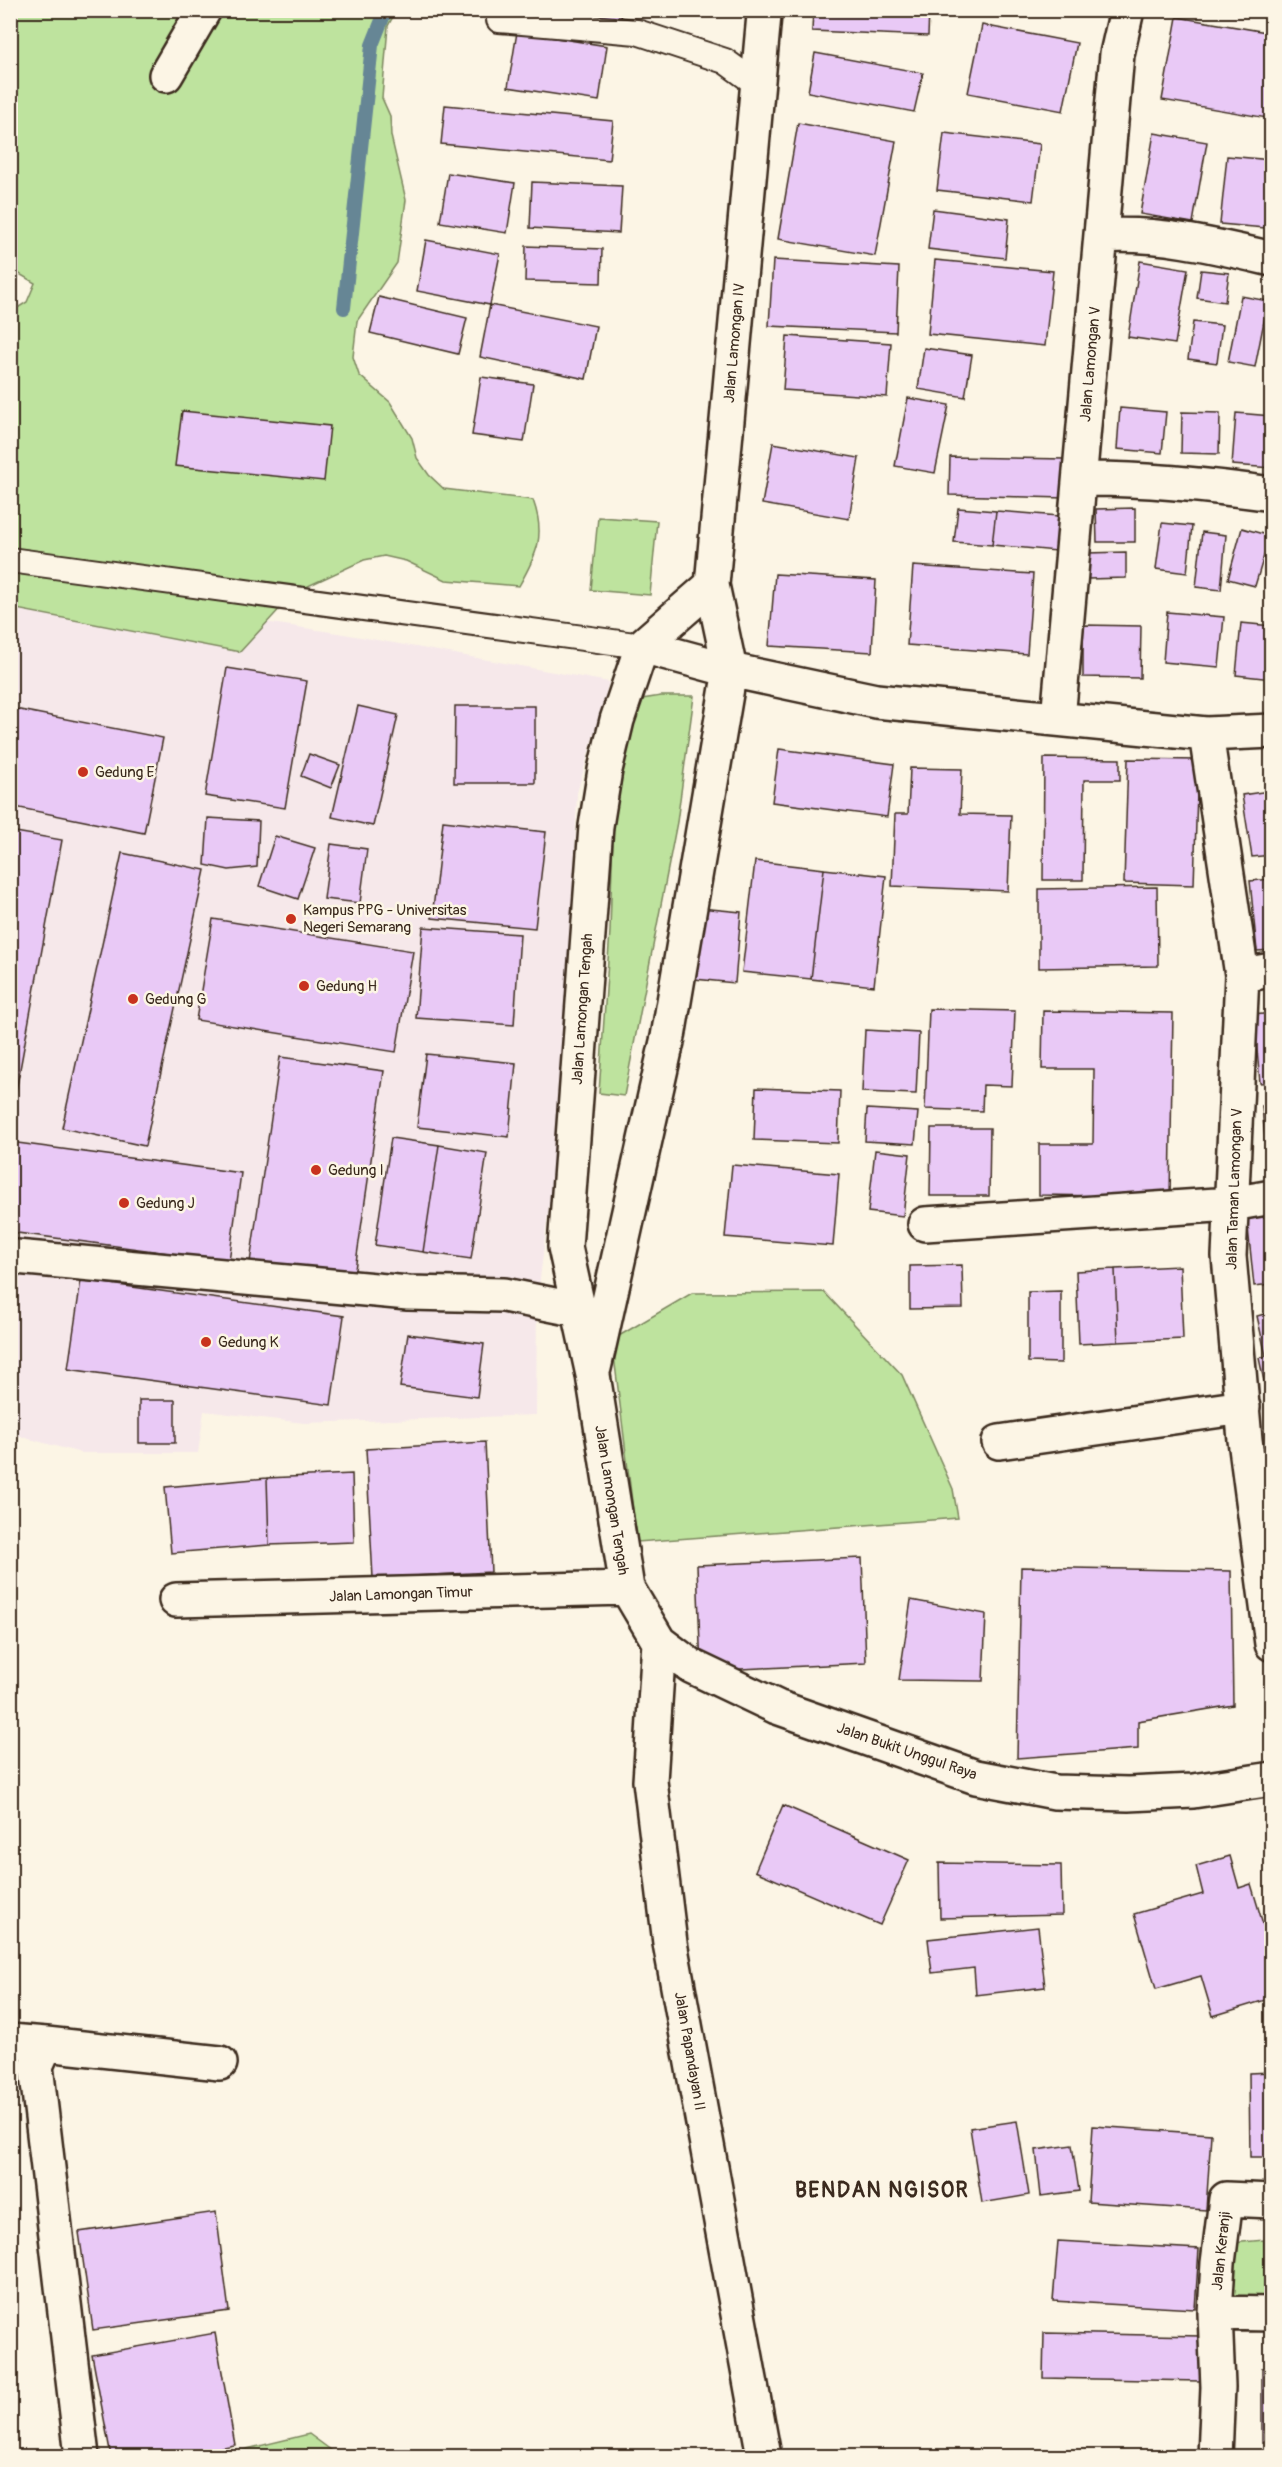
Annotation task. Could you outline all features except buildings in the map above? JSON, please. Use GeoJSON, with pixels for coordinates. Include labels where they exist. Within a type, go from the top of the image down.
{"type":"FeatureCollection","features":[{"type":"Feature","properties":{"kind":"street"},"geometry":{"type":"LineString","coordinates":[[166,75],[204,10]]}},
{"type":"Feature","properties":{"kind":"street","name":"Jalan Lamongan V"},"geometry":{"type":"LineString","coordinates":[[1058,719],[1117,54],[1127,10]]}},
{"type":"Feature","properties":{"kind":"street","name":"Jalan Lamongan IV"},"geometry":{"type":"LineString","coordinates":[[730,670],[712,585],[764,15]]}},
{"type":"Feature","properties":{"kind":"street"},"geometry":{"type":"LineString","coordinates":[[1101,236],[1127,234],[1210,244],[1272,260]]}},
{"type":"Feature","properties":{"kind":"street"},"geometry":{"type":"LineString","coordinates":[[1080,479],[1124,478],[1207,485],[1272,494]]}},
{"type":"Feature","properties":{"kind":"street"},"geometry":{"type":"LineString","coordinates":[[642,646],[712,585]]}},
{"type":"Feature","properties":{"kind":"street"},"geometry":{"type":"LineString","coordinates":[[642,646],[730,670],[876,701],[1206,734],[1272,730]]}},
{"type":"Feature","properties":{"kind":"street","name":"Jalan Lamongan Tengah"},"geometry":{"type":"LineString","coordinates":[[627,1588],[593,1375],[565,1247],[596,826],[605,770],[617,720],[642,646]]}},
{"type":"Feature","properties":{"kind":"street","name":"Jalan Lamongan Tengah"},"geometry":{"type":"LineString","coordinates":[[593,1375],[668,1037],[730,670]]}},
{"type":"Feature","properties":{"kind":"street","name":"Jalan Taman Lamongan V"},"geometry":{"type":"LineString","coordinates":[[1206,734],[1257,973],[1232,1204],[1229,1256],[1243,1407],[1258,1437],[1272,1644]]}},
{"type":"Feature","properties":{"kind":"street"},"geometry":{"type":"LineString","coordinates":[[925,1224],[1232,1204],[1272,1197]]}},
{"type":"Feature","properties":{"kind":"street"},"geometry":{"type":"LineString","coordinates":[[16,1257],[408,1293],[504,1295],[579,1310]]}},
{"type":"Feature","properties":{"kind":"street"},"geometry":{"type":"LineString","coordinates":[[999,1442],[1243,1407]]}},
{"type":"Feature","properties":{"kind":"street","name":"Jalan Lamongan Timur"},"geometry":{"type":"LineString","coordinates":[[176,1600],[627,1588]]}},
{"type":"Feature","properties":{"kind":"street","name":"Jalan Bukit Unggul Raya"},"geometry":{"type":"LineString","coordinates":[[627,1588],[659,1642],[691,1666],[777,1707],[976,1777],[1055,1792],[1128,1794],[1193,1791],[1272,1779]]}},
{"type":"Feature","properties":{"kind":"street","name":"Jalan Papandayan II"},"geometry":{"type":"LineString","coordinates":[[659,1642],[650,1781],[670,1943],[764,2457]]}},
{"type":"Feature","properties":{"kind":"street"},"geometry":{"type":"LineString","coordinates":[[10,2041],[220,2063]]}},
{"type":"Feature","properties":{"kind":"street"},"geometry":{"type":"LineString","coordinates":[[46,2044],[36,2066],[82,2457]]}},
{"type":"Feature","properties":{"kind":"street","name":"Jalan Keranji"},"geometry":{"type":"LineString","coordinates":[[1216,2448],[1218,2387],[1215,2313],[1226,2199],[1272,2201]]}},
{"type":"Feature","properties":{"kind":"street","name":"Jalan Keranji"},"geometry":{"type":"LineString","coordinates":[[1215,2313],[1272,2314]]}},
{"type":"Feature","properties":{"kind":"lane"},"geometry":{"type":"LineString","coordinates":[[499,20],[637,32],[725,61],[758,85]]}},
{"type":"Feature","properties":{"kind":"lane"},"geometry":{"type":"LineString","coordinates":[[10,560],[642,646]]}},
{"type":"Feature","properties":{"kind":"shaded area","name":"Kampus PPG - Universitas Negeri Semarang"},"geometry":{"type":"Polygon","coordinates":[[[10,583],[344,634],[609,682],[577,793],[568,1045],[537,1304],[536,1415],[304,1423],[204,1411],[198,1453],[81,1453],[11,1434],[10,583]]]}},
{"type":"Feature","properties":{"kind":"green space"},"geometry":{"type":"Polygon","coordinates":[[[11,11],[396,11],[388,26],[382,98],[390,116],[391,136],[406,200],[397,263],[357,321],[353,357],[359,375],[390,402],[412,438],[417,458],[429,475],[444,489],[533,500],[539,524],[538,544],[531,564],[519,586],[446,580],[406,561],[384,556],[364,560],[295,592],[240,652],[11,608],[11,312],[27,302],[35,283],[11,269],[11,11]]]}},
{"type":"Feature","properties":{"kind":"green space"},"geometry":{"type":"Polygon","coordinates":[[[598,517],[657,521],[650,595],[591,590],[598,517]]]}},
{"type":"Feature","properties":{"kind":"green space"},"geometry":{"type":"Polygon","coordinates":[[[661,696],[694,696],[677,822],[624,1096],[599,1093],[610,931],[615,765],[621,734],[642,699],[661,696]]]}},
{"type":"Feature","properties":{"kind":"green space"},"geometry":{"type":"Polygon","coordinates":[[[824,1292],[902,1375],[953,1489],[958,1518],[637,1542],[612,1340],[692,1293],[824,1292]]]}},
{"type":"Feature","properties":{"kind":"green space"},"geometry":{"type":"Polygon","coordinates":[[[1264,2240],[1265,2312],[1224,2309],[1232,2243],[1264,2240]]]}},
{"type":"Feature","properties":{"kind":"green space"},"geometry":{"type":"Polygon","coordinates":[[[309,2434],[339,2456],[218,2456],[309,2434]]]}},
{"type":"Feature","properties":{"kind":"waterway"},"geometry":{"type":"LineString","coordinates":[[344,308],[372,45],[386,10]]}},
{"type":"Feature","properties":{"kind":"place","name":"Gedung E"},"geometry":{"type":"Point","coordinates":[83,772]}},
{"type":"Feature","properties":{"kind":"place","name":"Kampus PPG - Universitas Negeri Semarang"},"geometry":{"type":"Point","coordinates":[291,919]}},
{"type":"Feature","properties":{"kind":"place","name":"Gedung H"},"geometry":{"type":"Point","coordinates":[304,986]}},
{"type":"Feature","properties":{"kind":"place","name":"Gedung G"},"geometry":{"type":"Point","coordinates":[133,999]}},
{"type":"Feature","properties":{"kind":"place","name":"Gedung I"},"geometry":{"type":"Point","coordinates":[316,1170]}},
{"type":"Feature","properties":{"kind":"place","name":"Gedung J"},"geometry":{"type":"Point","coordinates":[124,1203]}},
{"type":"Feature","properties":{"kind":"place","name":"Gedung K"},"geometry":{"type":"Point","coordinates":[206,1342]}},
{"type":"Feature","properties":{"kind":"district","name":"BENDAN NGISOR"},"geometry":{"type":"Point","coordinates":[882,2190]}}]}
